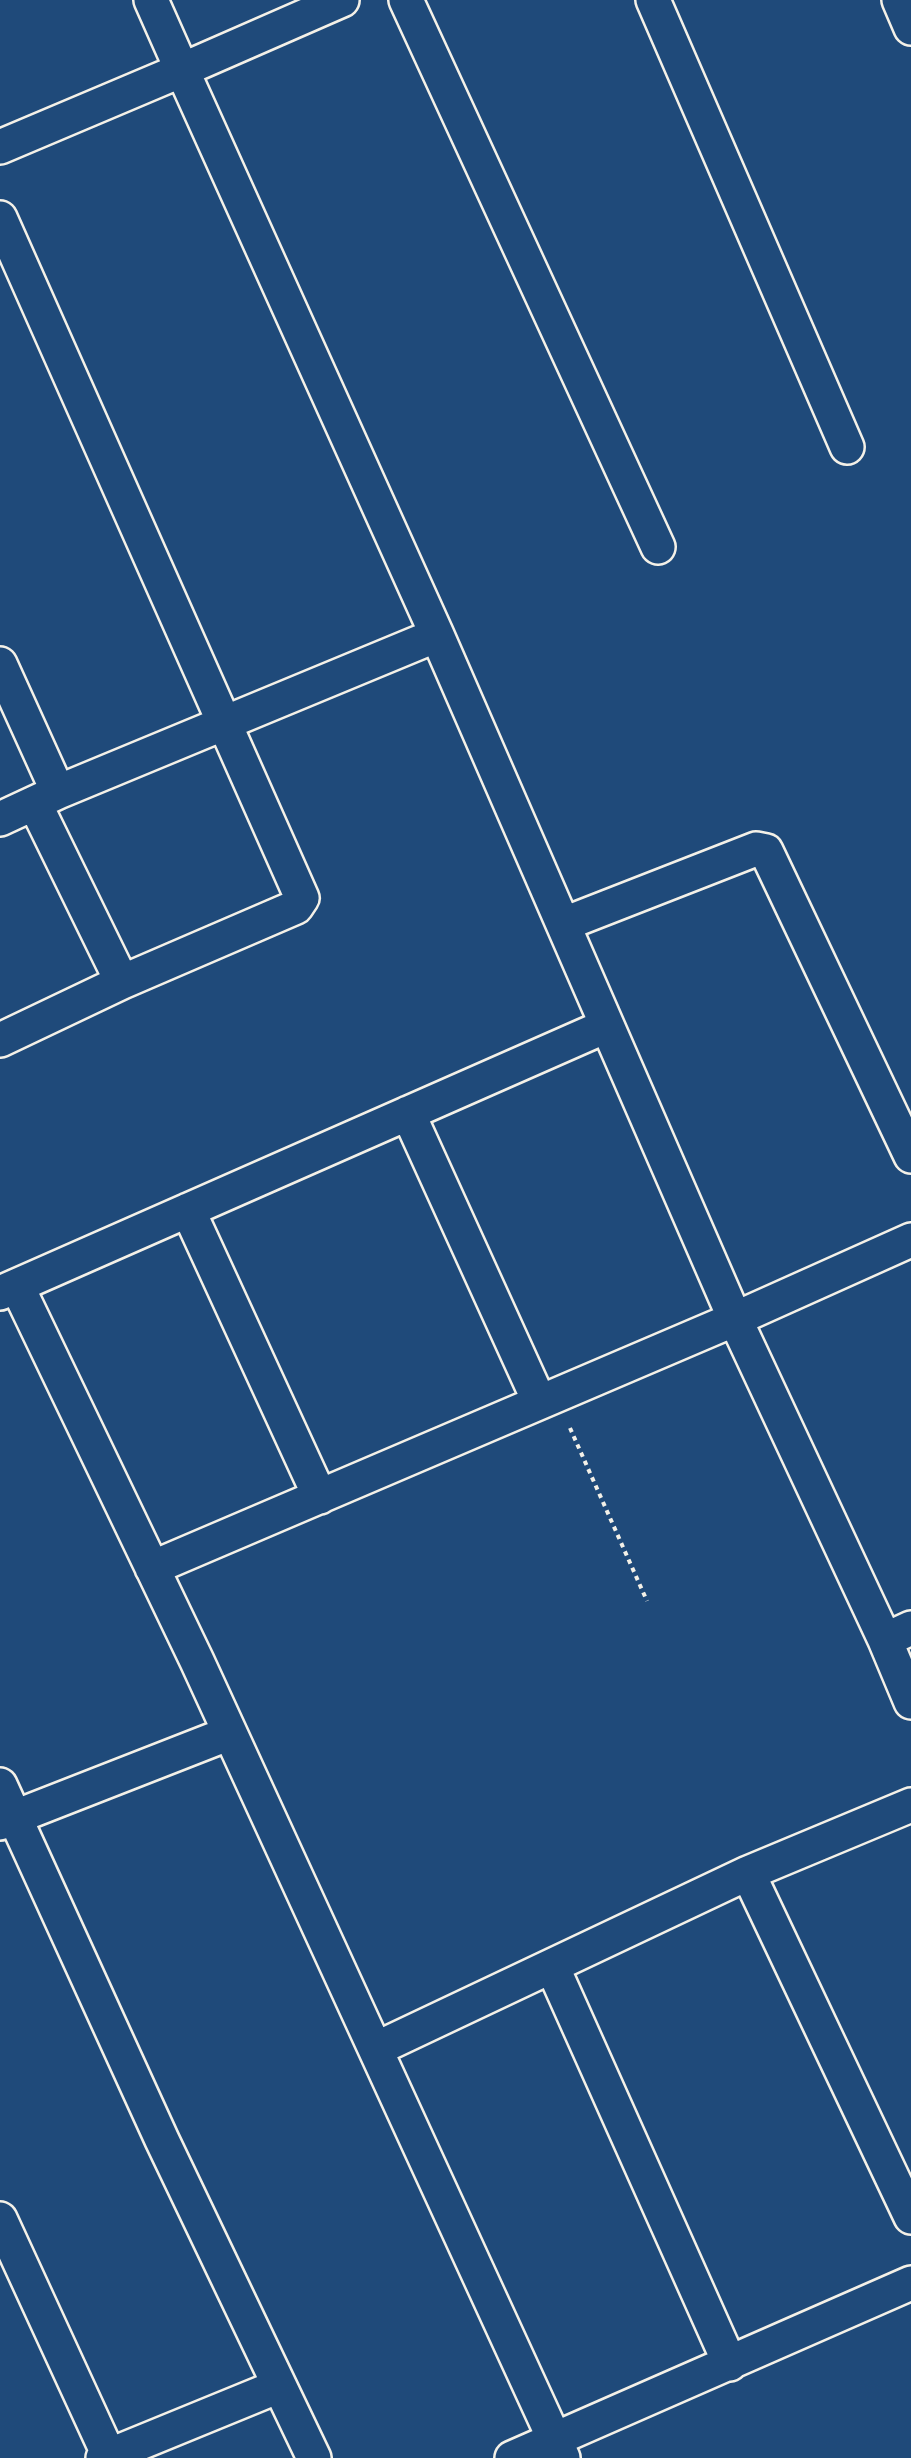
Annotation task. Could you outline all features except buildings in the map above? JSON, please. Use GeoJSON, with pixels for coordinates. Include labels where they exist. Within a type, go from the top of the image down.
{"type":"FeatureCollection","features":[{"type":"Feature","properties":{"kind":"street"},"geometry":{"type":"LineString","coordinates":[[151,0],[437,635],[735,1319],[898,1634],[911,1702]]}},
{"type":"Feature","properties":{"kind":"street"},"geometry":{"type":"LineString","coordinates":[[0,147],[182,70],[307,7],[342,0]]}},
{"type":"Feature","properties":{"kind":"street"},"geometry":{"type":"LineString","coordinates":[[406,0],[658,547]]}},
{"type":"Feature","properties":{"kind":"street"},"geometry":{"type":"LineString","coordinates":[[654,0],[847,447]]}},
{"type":"Feature","properties":{"kind":"street"},"geometry":{"type":"LineString","coordinates":[[899,0],[911,28]]}},
{"type":"Feature","properties":{"kind":"street"},"geometry":{"type":"LineString","coordinates":[[0,218],[222,724],[302,898],[296,907],[122,982],[0,1040]]}},
{"type":"Feature","properties":{"kind":"street"},"geometry":{"type":"LineString","coordinates":[[0,819],[437,635]]}},
{"type":"Feature","properties":{"kind":"street"},"geometry":{"type":"LineString","coordinates":[[0,664],[46,798],[122,982]]}},
{"type":"Feature","properties":{"kind":"street"},"geometry":{"type":"LineString","coordinates":[[564,924],[756,849],[766,851],[911,1156]]}},
{"type":"Feature","properties":{"kind":"street"},"geometry":{"type":"LineString","coordinates":[[560,2449],[152,1568],[9,1289],[606,1026]]}},
{"type":"Feature","properties":{"kind":"street"},"geometry":{"type":"LineString","coordinates":[[408,1113],[547,1398]]}},
{"type":"Feature","properties":{"kind":"street"},"geometry":{"type":"LineString","coordinates":[[188,1210],[320,1497]]}},
{"type":"Feature","properties":{"kind":"street"},"geometry":{"type":"LineString","coordinates":[[152,1568],[735,1319],[911,1240]]}},
{"type":"Feature","properties":{"kind":"street"},"geometry":{"type":"LineString","coordinates":[[7,1820],[230,1733]]}},
{"type":"Feature","properties":{"kind":"street"},"geometry":{"type":"LineString","coordinates":[[0,1785],[7,1820],[314,2458]]}},
{"type":"Feature","properties":{"kind":"street"},"geometry":{"type":"LineString","coordinates":[[376,2049],[748,1873],[911,1805]]}},
{"type":"Feature","properties":{"kind":"street"},"geometry":{"type":"LineString","coordinates":[[748,1873],[911,2217]]}},
{"type":"Feature","properties":{"kind":"street"},"geometry":{"type":"LineString","coordinates":[[552,1966],[730,2364]]}},
{"type":"Feature","properties":{"kind":"street"},"geometry":{"type":"LineString","coordinates":[[0,2219],[107,2457],[279,2386]]}},
{"type":"Feature","properties":{"kind":"street"},"geometry":{"type":"LineString","coordinates":[[512,2458],[560,2449],[730,2364],[911,2283]]}},
{"type":"Feature","properties":{"kind":"path"},"geometry":{"type":"LineString","coordinates":[[547,1398],[647,1601]]}}]}
